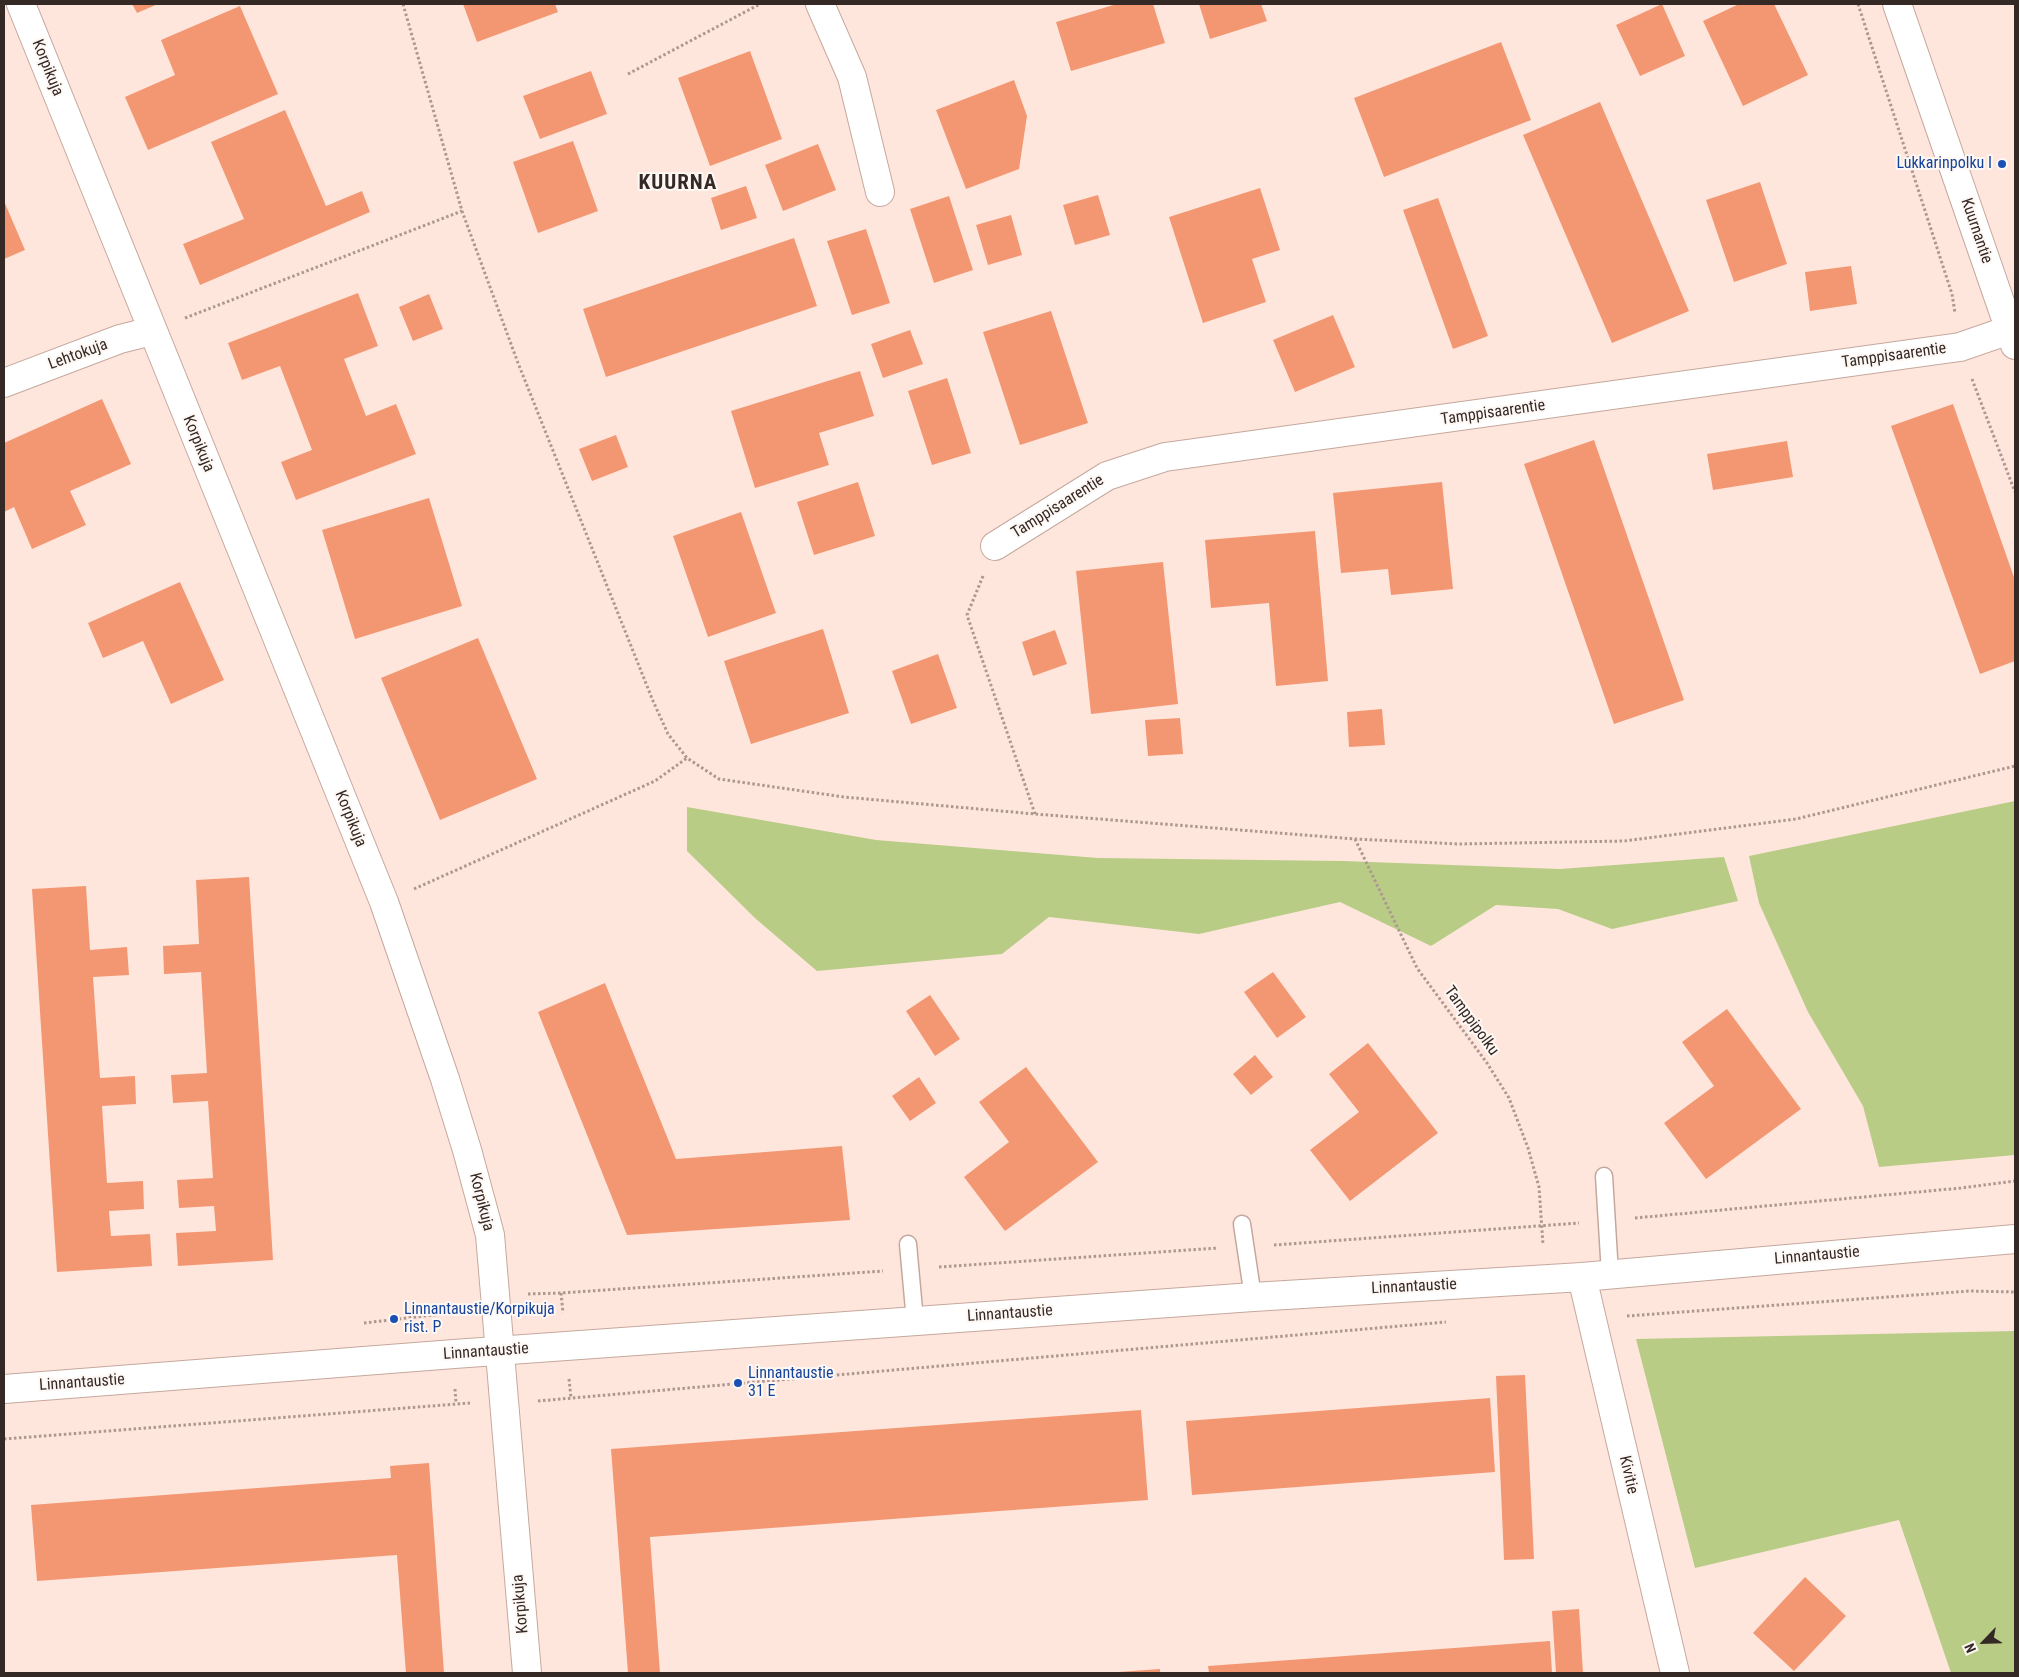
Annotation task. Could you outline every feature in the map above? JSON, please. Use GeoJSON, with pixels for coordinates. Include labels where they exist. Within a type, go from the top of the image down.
{"type":"FeatureCollection","features":[{"type":"Feature","properties":{"kind":"street","name":"Korpikuja"},"geometry":{"type":"LineString","coordinates":[[21,4],[384,902],[445,1079],[467,1150],[490,1236],[527,1673]]}},
{"type":"Feature","properties":{"kind":"street"},"geometry":{"type":"LineString","coordinates":[[820,4],[852,77],[880,192]]}},
{"type":"Feature","properties":{"kind":"street","name":"Kuurnantie"},"geometry":{"type":"LineString","coordinates":[[1897,4],[2014,334]]}},
{"type":"Feature","properties":{"kind":"street","name":"Lehtokuja"},"geometry":{"type":"LineString","coordinates":[[4,383],[120,339],[152,331]]}},
{"type":"Feature","properties":{"kind":"street","name":"Tamppisaarentie"},"geometry":{"type":"LineString","coordinates":[[995,546],[1107,476],[1165,457],[1960,347],[2014,334]]}},
{"type":"Feature","properties":{"kind":"street","name":"Linnantaustie"},"geometry":{"type":"LineString","coordinates":[[4,1389],[500,1350],[1253,1297],[1582,1277],[2015,1239]]}},
{"type":"Feature","properties":{"kind":"street","name":"Kivitie"},"geometry":{"type":"LineString","coordinates":[[1582,1277],[1675,1673]]}},
{"type":"Feature","properties":{"kind":"lane"},"geometry":{"type":"LineString","coordinates":[[1604,1176],[1610,1274]]}},
{"type":"Feature","properties":{"kind":"lane"},"geometry":{"type":"LineString","coordinates":[[1242,1224],[1253,1297]]}},
{"type":"Feature","properties":{"kind":"lane"},"geometry":{"type":"LineString","coordinates":[[908,1244],[915,1321]]}},
{"type":"Feature","properties":{"kind":"path"},"geometry":{"type":"LineString","coordinates":[[404,4],[462,211],[518,363],[653,701],[668,734],[687,758],[719,779],[844,796],[1035,814],[1355,839],[1459,844],[1624,841],[1796,819],[2015,766]]}},
{"type":"Feature","properties":{"kind":"path"},"geometry":{"type":"LineString","coordinates":[[628,74],[760,4]]}},
{"type":"Feature","properties":{"kind":"path"},"geometry":{"type":"LineString","coordinates":[[1858,4],[1952,294],[1960,347],[2015,492]]}},
{"type":"Feature","properties":{"kind":"path"},"geometry":{"type":"LineString","coordinates":[[152,331],[462,211]]}},
{"type":"Feature","properties":{"kind":"path"},"geometry":{"type":"LineString","coordinates":[[995,546],[967,616],[1035,814]]}},
{"type":"Feature","properties":{"kind":"path"},"geometry":{"type":"LineString","coordinates":[[384,902],[655,781],[687,758]]}},
{"type":"Feature","properties":{"kind":"path","name":"Tamppipolku"},"geometry":{"type":"LineString","coordinates":[[1355,839],[1416,968],[1487,1062],[1509,1098],[1540,1187],[1542,1227]]}},
{"type":"Feature","properties":{"kind":"path"},"geometry":{"type":"LineString","coordinates":[[561,1293],[1542,1227],[1961,1188],[2015,1181]]}},
{"type":"Feature","properties":{"kind":"path"},"geometry":{"type":"LineString","coordinates":[[364,1323],[450,1313]]}},
{"type":"Feature","properties":{"kind":"path"},"geometry":{"type":"LineString","coordinates":[[4,1439],[456,1403],[505,1404],[1450,1322]]}},
{"type":"Feature","properties":{"kind":"green space"},"geometry":{"type":"Polygon","coordinates":[[[2015,801],[2015,1155],[1879,1167],[1863,1106],[1808,1012],[1759,903],[1749,856],[2015,801]]]}},
{"type":"Feature","properties":{"kind":"green space"},"geometry":{"type":"Polygon","coordinates":[[[687,807],[876,840],[1098,858],[1343,861],[1560,869],[1724,857],[1738,901],[1612,929],[1558,909],[1496,905],[1431,946],[1340,902],[1199,934],[1049,917],[1002,954],[817,971],[756,919],[687,851],[687,807]]]}},
{"type":"Feature","properties":{"kind":"green space"},"geometry":{"type":"Polygon","coordinates":[[[2015,1331],[2015,1673],[1951,1673],[1899,1520],[1695,1568],[1636,1339],[2015,1331]]]}},
{"type":"Feature","properties":{"kind":"building"},"geometry":{"type":"Polygon","coordinates":[[[132,4],[158,4],[137,13],[132,4]]]}},
{"type":"Feature","properties":{"kind":"building"},"geometry":{"type":"Polygon","coordinates":[[[463,4],[555,4],[558,12],[477,42],[463,4]]]}},
{"type":"Feature","properties":{"kind":"building"},"geometry":{"type":"Polygon","coordinates":[[[1117,4],[1153,4],[1165,43],[1071,71],[1056,22],[1117,4]]]}},
{"type":"Feature","properties":{"kind":"building"},"geometry":{"type":"Polygon","coordinates":[[[1199,4],[1261,4],[1267,21],[1210,39],[1199,4]]]}},
{"type":"Feature","properties":{"kind":"building"},"geometry":{"type":"Polygon","coordinates":[[[1662,4],[1685,56],[1640,76],[1616,25],[1662,4]]]}},
{"type":"Feature","properties":{"kind":"building"},"geometry":{"type":"Polygon","coordinates":[[[1739,4],[1774,4],[1808,75],[1743,106],[1703,21],[1739,4]]]}},
{"type":"Feature","properties":{"kind":"building"},"geometry":{"type":"Polygon","coordinates":[[[240,6],[278,94],[148,150],[125,97],[175,75],[161,40],[240,6]]]}},
{"type":"Feature","properties":{"kind":"building"},"geometry":{"type":"Polygon","coordinates":[[[1501,42],[1531,120],[1384,177],[1354,98],[1501,42]]]}},
{"type":"Feature","properties":{"kind":"building"},"geometry":{"type":"Polygon","coordinates":[[[750,51],[782,139],[710,166],[678,78],[750,51]]]}},
{"type":"Feature","properties":{"kind":"building"},"geometry":{"type":"Polygon","coordinates":[[[591,71],[607,114],[540,139],[523,96],[591,71]]]}},
{"type":"Feature","properties":{"kind":"building"},"geometry":{"type":"Polygon","coordinates":[[[1014,80],[1027,116],[1019,169],[966,189],[936,110],[1014,80]]]}},
{"type":"Feature","properties":{"kind":"building"},"geometry":{"type":"Polygon","coordinates":[[[1600,102],[1689,311],[1612,343],[1523,135],[1600,102]]]}},
{"type":"Feature","properties":{"kind":"building"},"geometry":{"type":"Polygon","coordinates":[[[285,110],[326,206],[362,191],[370,212],[200,285],[183,244],[244,219],[211,142],[285,110]]]}},
{"type":"Feature","properties":{"kind":"building"},"geometry":{"type":"Polygon","coordinates":[[[573,141],[598,211],[538,233],[513,162],[573,141]]]}},
{"type":"Feature","properties":{"kind":"building"},"geometry":{"type":"Polygon","coordinates":[[[818,144],[836,190],[783,211],[765,165],[818,144]]]}},
{"type":"Feature","properties":{"kind":"building"},"geometry":{"type":"Polygon","coordinates":[[[1760,182],[1787,264],[1734,282],[1706,200],[1760,182]]]}},
{"type":"Feature","properties":{"kind":"building"},"geometry":{"type":"Polygon","coordinates":[[[746,186],[757,218],[721,230],[711,198],[746,186]]]}},
{"type":"Feature","properties":{"kind":"building"},"geometry":{"type":"Polygon","coordinates":[[[1260,188],[1280,250],[1252,259],[1266,302],[1203,323],[1169,217],[1260,188]]]}},
{"type":"Feature","properties":{"kind":"building"},"geometry":{"type":"Polygon","coordinates":[[[1098,195],[1110,235],[1075,245],[1063,205],[1098,195]]]}},
{"type":"Feature","properties":{"kind":"building"},"geometry":{"type":"Polygon","coordinates":[[[949,196],[973,270],[934,283],[910,209],[949,196]]]}},
{"type":"Feature","properties":{"kind":"building"},"geometry":{"type":"Polygon","coordinates":[[[1438,198],[1488,336],[1453,349],[1403,210],[1438,198]]]}},
{"type":"Feature","properties":{"kind":"building"},"geometry":{"type":"Polygon","coordinates":[[[4,201],[25,250],[4,259],[4,201]]]}},
{"type":"Feature","properties":{"kind":"building"},"geometry":{"type":"Polygon","coordinates":[[[1011,215],[1022,255],[988,265],[976,225],[1011,215]]]}},
{"type":"Feature","properties":{"kind":"building"},"geometry":{"type":"Polygon","coordinates":[[[866,229],[890,303],[852,315],[827,241],[866,229]]]}},
{"type":"Feature","properties":{"kind":"building"},"geometry":{"type":"Polygon","coordinates":[[[794,238],[817,306],[606,377],[583,309],[794,238]]]}},
{"type":"Feature","properties":{"kind":"building"},"geometry":{"type":"Polygon","coordinates":[[[1851,266],[1857,304],[1810,311],[1805,272],[1851,266]]]}},
{"type":"Feature","properties":{"kind":"building"},"geometry":{"type":"Polygon","coordinates":[[[358,293],[378,346],[344,359],[366,416],[396,404],[416,454],[296,500],[281,462],[312,450],[280,366],[242,380],[228,343],[358,293]]]}},
{"type":"Feature","properties":{"kind":"building"},"geometry":{"type":"Polygon","coordinates":[[[429,294],[443,329],[413,341],[399,307],[429,294]]]}},
{"type":"Feature","properties":{"kind":"building"},"geometry":{"type":"Polygon","coordinates":[[[1051,311],[1088,423],[1020,445],[983,332],[1051,311]]]}},
{"type":"Feature","properties":{"kind":"building"},"geometry":{"type":"Polygon","coordinates":[[[1333,315],[1355,367],[1295,392],[1273,340],[1333,315]]]}},
{"type":"Feature","properties":{"kind":"building"},"geometry":{"type":"Polygon","coordinates":[[[910,330],[923,364],[883,378],[871,344],[910,330]]]}},
{"type":"Feature","properties":{"kind":"building"},"geometry":{"type":"Polygon","coordinates":[[[860,371],[874,416],[819,433],[829,465],[755,488],[731,411],[860,371]]]}},
{"type":"Feature","properties":{"kind":"building"},"geometry":{"type":"Polygon","coordinates":[[[947,378],[971,453],[932,465],[908,391],[947,378]]]}},
{"type":"Feature","properties":{"kind":"building"},"geometry":{"type":"Polygon","coordinates":[[[102,399],[131,464],[70,491],[86,525],[32,549],[14,507],[4,512],[4,443],[102,399]]]}},
{"type":"Feature","properties":{"kind":"building"},"geometry":{"type":"Polygon","coordinates":[[[1953,404],[2015,580],[2015,661],[1980,674],[1891,426],[1953,404]]]}},
{"type":"Feature","properties":{"kind":"building"},"geometry":{"type":"Polygon","coordinates":[[[616,435],[628,467],[592,481],[579,449],[616,435]]]}},
{"type":"Feature","properties":{"kind":"building"},"geometry":{"type":"Polygon","coordinates":[[[1594,440],[1684,700],[1614,724],[1524,464],[1594,440]]]}},
{"type":"Feature","properties":{"kind":"building"},"geometry":{"type":"Polygon","coordinates":[[[1787,441],[1793,477],[1713,490],[1707,454],[1787,441]]]}},
{"type":"Feature","properties":{"kind":"building"},"geometry":{"type":"Polygon","coordinates":[[[858,482],[875,536],[814,555],[797,502],[858,482]]]}},
{"type":"Feature","properties":{"kind":"building"},"geometry":{"type":"Polygon","coordinates":[[[1442,482],[1453,589],[1391,595],[1388,569],[1341,573],[1333,493],[1442,482]]]}},
{"type":"Feature","properties":{"kind":"building"},"geometry":{"type":"Polygon","coordinates":[[[429,498],[462,606],[355,639],[322,530],[429,498]]]}},
{"type":"Feature","properties":{"kind":"building"},"geometry":{"type":"Polygon","coordinates":[[[741,512],[776,613],[708,637],[673,536],[741,512]]]}},
{"type":"Feature","properties":{"kind":"building"},"geometry":{"type":"Polygon","coordinates":[[[1315,531],[1328,681],[1276,686],[1269,603],[1211,608],[1205,540],[1315,531]]]}},
{"type":"Feature","properties":{"kind":"building"},"geometry":{"type":"Polygon","coordinates":[[[1163,562],[1178,704],[1091,714],[1076,571],[1163,562]]]}},
{"type":"Feature","properties":{"kind":"building"},"geometry":{"type":"Polygon","coordinates":[[[180,582],[224,680],[171,704],[143,641],[103,658],[88,623],[180,582]]]}},
{"type":"Feature","properties":{"kind":"building"},"geometry":{"type":"Polygon","coordinates":[[[823,629],[849,713],[751,744],[724,661],[823,629]]]}},
{"type":"Feature","properties":{"kind":"building"},"geometry":{"type":"Polygon","coordinates":[[[1055,630],[1067,664],[1033,676],[1022,642],[1055,630]]]}},
{"type":"Feature","properties":{"kind":"building"},"geometry":{"type":"Polygon","coordinates":[[[478,638],[537,779],[440,820],[381,678],[478,638]]]}},
{"type":"Feature","properties":{"kind":"building"},"geometry":{"type":"Polygon","coordinates":[[[938,654],[957,708],[911,724],[892,671],[938,654]]]}},
{"type":"Feature","properties":{"kind":"building"},"geometry":{"type":"Polygon","coordinates":[[[1382,709],[1385,745],[1349,747],[1347,712],[1382,709]]]}},
{"type":"Feature","properties":{"kind":"building"},"geometry":{"type":"Polygon","coordinates":[[[1180,718],[1183,754],[1148,756],[1145,720],[1180,718]]]}},
{"type":"Feature","properties":{"kind":"building"},"geometry":{"type":"Polygon","coordinates":[[[249,877],[273,1260],[178,1266],[176,1233],[216,1231],[214,1206],[179,1208],[177,1180],[213,1178],[208,1101],[173,1103],[171,1075],[207,1073],[201,972],[164,974],[163,946],[199,944],[196,880],[249,877]]]}},
{"type":"Feature","properties":{"kind":"building"},"geometry":{"type":"Polygon","coordinates":[[[86,886],[90,950],[127,947],[129,975],[93,977],[100,1078],[135,1076],[136,1104],[102,1106],[107,1183],[143,1181],[144,1209],[109,1211],[111,1236],[150,1234],[152,1266],[57,1272],[32,889],[86,886]]]}},
{"type":"Feature","properties":{"kind":"building"},"geometry":{"type":"Polygon","coordinates":[[[1273,972],[1306,1017],[1277,1038],[1244,992],[1273,972]]]}},
{"type":"Feature","properties":{"kind":"building"},"geometry":{"type":"Polygon","coordinates":[[[605,983],[676,1159],[842,1146],[850,1220],[627,1235],[538,1012],[605,983]]]}},
{"type":"Feature","properties":{"kind":"building"},"geometry":{"type":"Polygon","coordinates":[[[930,995],[960,1039],[935,1056],[906,1011],[930,995]]]}},
{"type":"Feature","properties":{"kind":"building"},"geometry":{"type":"Polygon","coordinates":[[[1727,1009],[1801,1109],[1706,1179],[1664,1123],[1714,1086],[1682,1042],[1727,1009]]]}},
{"type":"Feature","properties":{"kind":"building"},"geometry":{"type":"Polygon","coordinates":[[[1368,1043],[1438,1133],[1350,1201],[1310,1150],[1359,1112],[1329,1074],[1368,1043]]]}},
{"type":"Feature","properties":{"kind":"building"},"geometry":{"type":"Polygon","coordinates":[[[1255,1055],[1273,1077],[1251,1095],[1233,1074],[1255,1055]]]}},
{"type":"Feature","properties":{"kind":"building"},"geometry":{"type":"Polygon","coordinates":[[[1026,1067],[1098,1162],[1005,1231],[964,1177],[1009,1142],[979,1102],[1026,1067]]]}},
{"type":"Feature","properties":{"kind":"building"},"geometry":{"type":"Polygon","coordinates":[[[919,1077],[936,1103],[910,1121],[892,1096],[919,1077]]]}},
{"type":"Feature","properties":{"kind":"building"},"geometry":{"type":"Polygon","coordinates":[[[1525,1375],[1534,1559],[1504,1560],[1496,1376],[1525,1375]]]}},
{"type":"Feature","properties":{"kind":"building"},"geometry":{"type":"Polygon","coordinates":[[[1490,1398],[1495,1472],[1192,1495],[1186,1421],[1490,1398]]]}},
{"type":"Feature","properties":{"kind":"building"},"geometry":{"type":"Polygon","coordinates":[[[1141,1410],[1148,1500],[650,1537],[660,1673],[628,1673],[611,1449],[1141,1410]]]}},
{"type":"Feature","properties":{"kind":"building"},"geometry":{"type":"Polygon","coordinates":[[[429,1463],[444,1673],[406,1673],[397,1555],[37,1581],[31,1505],[391,1478],[390,1466],[429,1463]]]}},
{"type":"Feature","properties":{"kind":"building"},"geometry":{"type":"Polygon","coordinates":[[[1805,1577],[1846,1616],[1794,1671],[1753,1633],[1805,1577]]]}},
{"type":"Feature","properties":{"kind":"building"},"geometry":{"type":"Polygon","coordinates":[[[1579,1609],[1583,1673],[1556,1673],[1552,1611],[1579,1609]]]}},
{"type":"Feature","properties":{"kind":"building"},"geometry":{"type":"Polygon","coordinates":[[[1550,1641],[1552,1673],[1209,1673],[1208,1666],[1550,1641]]]}},
{"type":"Feature","properties":{"kind":"building"},"geometry":{"type":"Polygon","coordinates":[[[1160,1669],[1160,1673],[1118,1673],[1118,1672],[1160,1669]]]}},
{"type":"Feature","properties":{"kind":"place","name":"Lukkarinpolku I"},"geometry":{"type":"Point","coordinates":[2002,164]}},
{"type":"Feature","properties":{"kind":"place","name":"Linnantaustie/Korpikuja rist. P"},"geometry":{"type":"Point","coordinates":[394,1319]}},
{"type":"Feature","properties":{"kind":"place","name":"Linnantaustie 31 E"},"geometry":{"type":"Point","coordinates":[738,1383]}},
{"type":"Feature","properties":{"kind":"district","name":"KUURNA"},"geometry":{"type":"Point","coordinates":[678,184]}}]}
